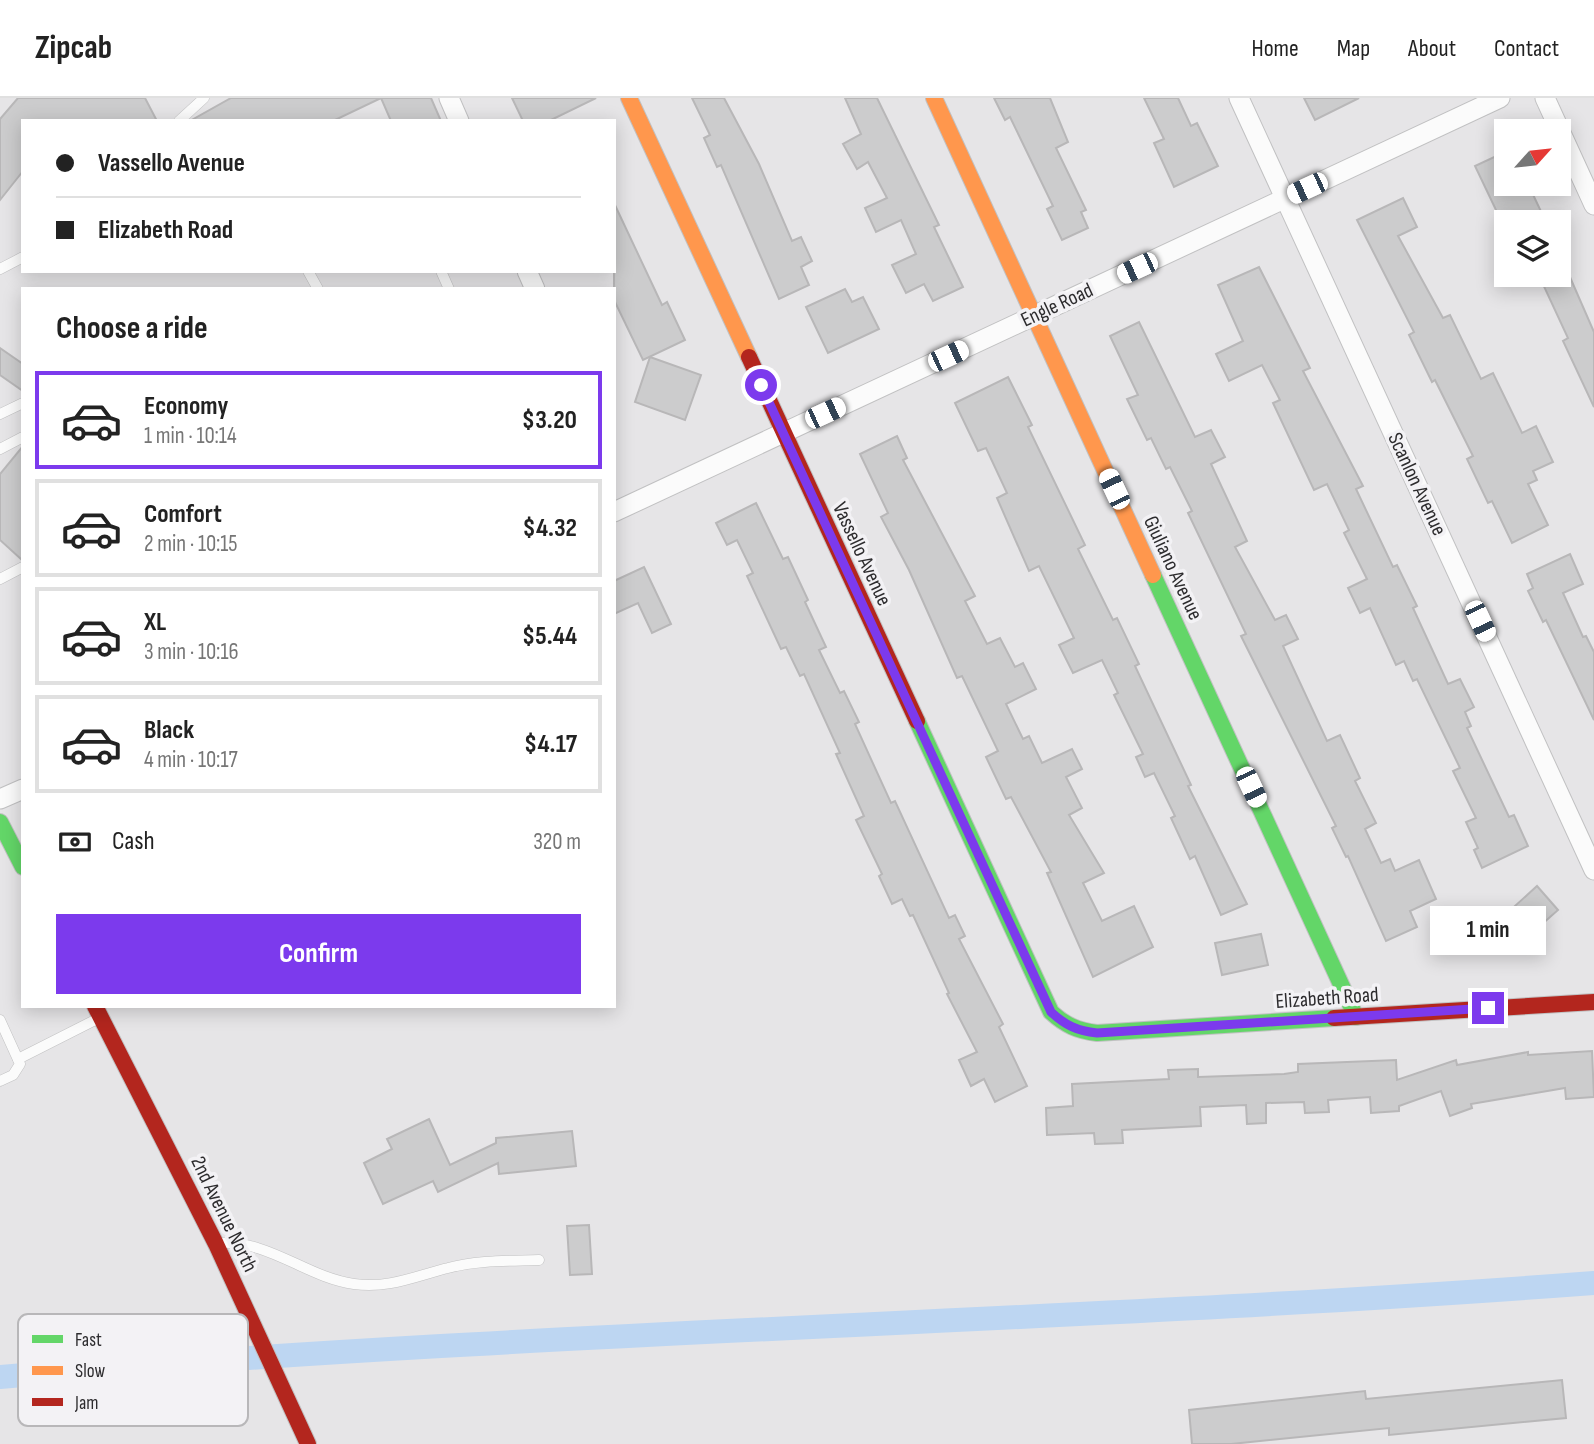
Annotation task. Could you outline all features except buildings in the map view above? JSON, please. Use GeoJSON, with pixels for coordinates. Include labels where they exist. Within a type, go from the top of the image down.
{"type":"FeatureCollection","features":[{"type":"Feature","properties":{"kind":"street"},"geometry":{"type":"LineString","coordinates":[[449,98],[458,119]]}},
{"type":"Feature","properties":{"kind":"street","name":"Vassello Avenue"},"geometry":{"type":"LineString","coordinates":[[629,98],[1051,1012],[1064,1024]]}},
{"type":"Feature","properties":{"kind":"street","name":"Giuliano Avenue"},"geometry":{"type":"LineString","coordinates":[[934,98],[1356,1017]]}},
{"type":"Feature","properties":{"kind":"street","name":"Scanlon Avenue"},"geometry":{"type":"LineString","coordinates":[[1239,98],[1594,870]]}},
{"type":"Feature","properties":{"kind":"street","name":"Engle Road"},"geometry":{"type":"LineString","coordinates":[[616,511],[1500,98]]}},
{"type":"Feature","properties":{"kind":"street"},"geometry":{"type":"LineString","coordinates":[[1545,98],[1594,205]]}},
{"type":"Feature","properties":{"kind":"street"},"geometry":{"type":"LineString","coordinates":[[0,799],[21,790]]}},
{"type":"Feature","properties":{"kind":"street"},"geometry":{"type":"LineString","coordinates":[[0,822],[21,863]]}},
{"type":"Feature","properties":{"kind":"street","name":"Elizabeth Road"},"geometry":{"type":"LineString","coordinates":[[1064,1024],[1079,1031],[1097,1033],[1594,1002]]}},
{"type":"Feature","properties":{"kind":"street","name":"2nd Avenue North"},"geometry":{"type":"LineString","coordinates":[[97,1012],[216,1244],[308,1444]]}},
{"type":"Feature","properties":{"kind":"lane"},"geometry":{"type":"LineString","coordinates":[[181,119],[204,98]]}},
{"type":"Feature","properties":{"kind":"lane"},"geometry":{"type":"LineString","coordinates":[[0,269],[21,258]]}},
{"type":"Feature","properties":{"kind":"lane"},"geometry":{"type":"LineString","coordinates":[[0,414],[21,404]]}},
{"type":"Feature","properties":{"kind":"lane"},"geometry":{"type":"LineString","coordinates":[[0,449],[21,438]]}},
{"type":"Feature","properties":{"kind":"lane"},"geometry":{"type":"LineString","coordinates":[[0,579],[21,568]]}},
{"type":"Feature","properties":{"kind":"lane"},"geometry":{"type":"LineString","coordinates":[[18,1059],[97,1012]]}},
{"type":"Feature","properties":{"kind":"lane"},"geometry":{"type":"LineString","coordinates":[[0,1020],[18,1059],[18,1070],[0,1081]]}},
{"type":"Feature","properties":{"kind":"lane"},"geometry":{"type":"LineString","coordinates":[[216,1244],[240,1241],[342,1281],[369,1285],[411,1280],[471,1263],[539,1261]]}},
{"type":"Feature","properties":{"kind":"waterway"},"geometry":{"type":"LineString","coordinates":[[248,1358],[1395,1297],[1594,1283]]}},
{"type":"Feature","properties":{"kind":"waterway"},"geometry":{"type":"LineString","coordinates":[[0,1377],[18,1376]]}},
{"type":"Feature","properties":{"kind":"traffic: fast"},"geometry":{"type":"LineString","coordinates":[[1153,575],[1356,1017]]}},
{"type":"Feature","properties":{"kind":"traffic: fast"},"geometry":{"type":"LineString","coordinates":[[917,721],[1051,1012],[1061,1020],[1072,1027],[1097,1033],[1334,1018]]}},
{"type":"Feature","properties":{"kind":"traffic: fast"},"geometry":{"type":"LineString","coordinates":[[0,822],[21,863]]}},
{"type":"Feature","properties":{"kind":"traffic: slow"},"geometry":{"type":"LineString","coordinates":[[629,98],[749,357]]}},
{"type":"Feature","properties":{"kind":"traffic: slow"},"geometry":{"type":"LineString","coordinates":[[934,98],[1153,575]]}},
{"type":"Feature","properties":{"kind":"traffic: jam"},"geometry":{"type":"LineString","coordinates":[[749,357],[917,721]]}},
{"type":"Feature","properties":{"kind":"traffic: jam"},"geometry":{"type":"LineString","coordinates":[[1334,1018],[1594,1002]]}},
{"type":"Feature","properties":{"kind":"traffic: jam"},"geometry":{"type":"LineString","coordinates":[[96,1008],[216,1244],[308,1444]]}},
{"type":"Feature","properties":{"kind":"route"},"geometry":{"type":"LineString","coordinates":[[761,385],[1051,1012],[1064,1024],[1079,1031],[1097,1033],[1488,1008]]}}]}
